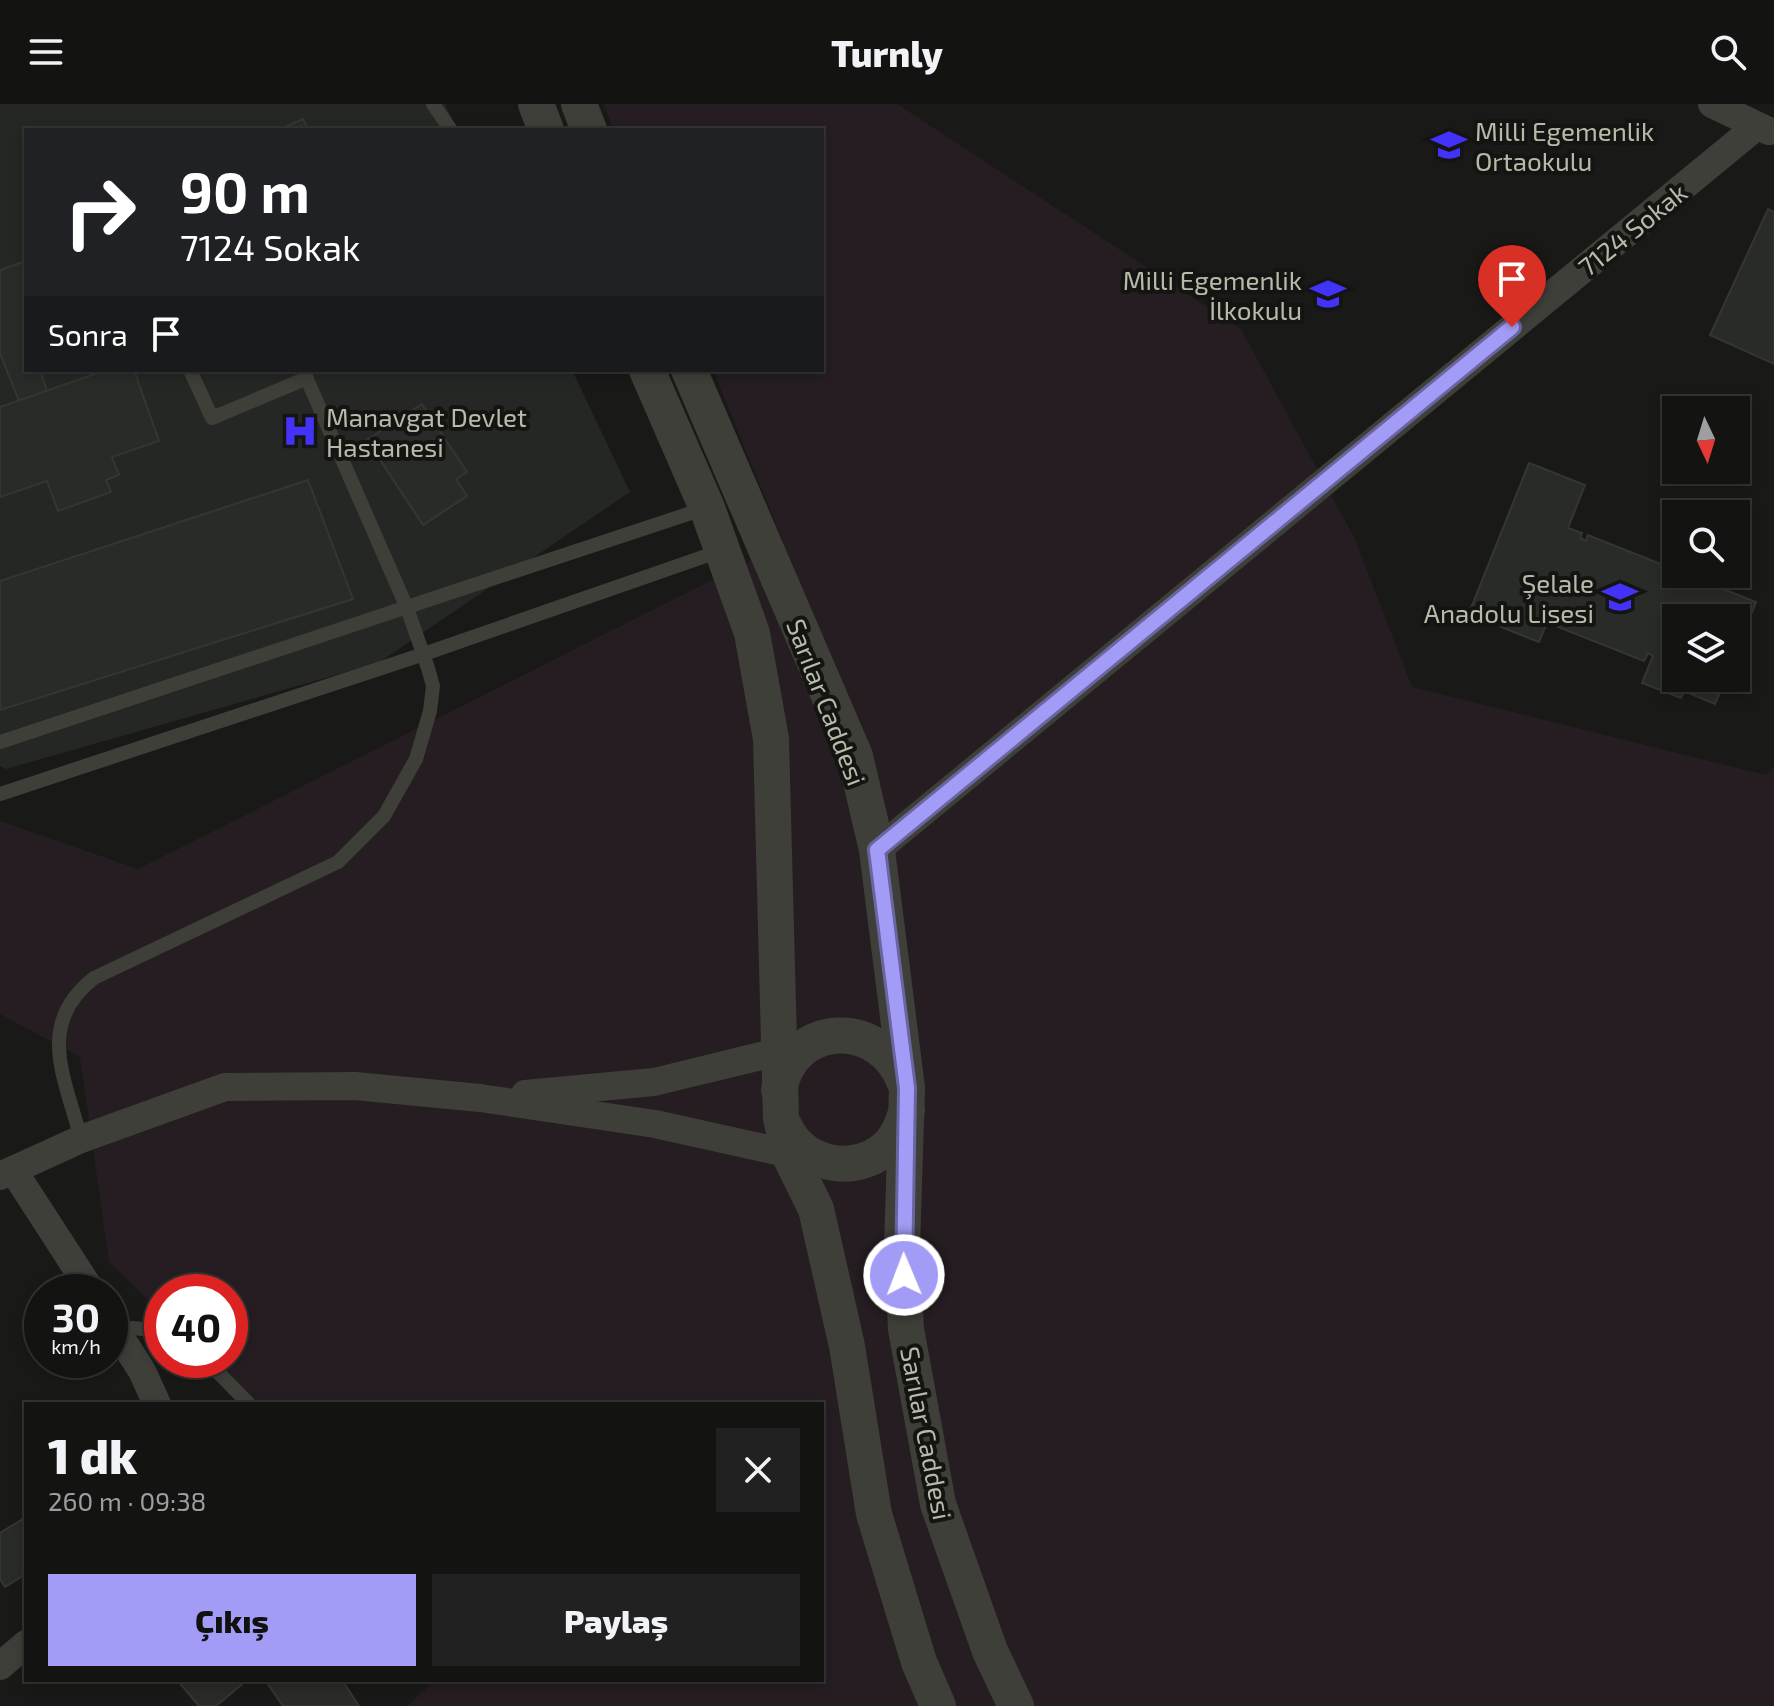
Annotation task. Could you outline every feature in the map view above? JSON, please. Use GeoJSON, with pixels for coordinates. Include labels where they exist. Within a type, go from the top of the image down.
{"type":"FeatureCollection","features":[{"type":"Feature","properties":{"kind":"street"},"geometry":{"type":"LineString","coordinates":[[536,104],[545,128]]}},
{"type":"Feature","properties":{"kind":"street"},"geometry":{"type":"LineString","coordinates":[[579,104],[588,128]]}},
{"type":"Feature","properties":{"kind":"street"},"geometry":{"type":"LineString","coordinates":[[1712,104],[1765,130]]}},
{"type":"Feature","properties":{"kind":"street","name":"7124 Sokak"},"geometry":{"type":"LineString","coordinates":[[877,850],[1765,130]]}},
{"type":"Feature","properties":{"kind":"street","name":"Sarılar Caddesi"},"geometry":{"type":"LineString","coordinates":[[648,372],[707,508],[752,633],[771,739],[792,1049],[779,1108],[789,1154],[819,1224],[847,1346],[874,1514],[919,1662],[938,1706]]}},
{"type":"Feature","properties":{"kind":"street","name":"Sarılar Caddesi"},"geometry":{"type":"LineString","coordinates":[[690,372],[855,756],[877,850],[907,1099],[902,1247],[906,1329],[938,1504],[990,1651],[1016,1706]]}},
{"type":"Feature","properties":{"kind":"street"},"geometry":{"type":"LineString","coordinates":[[79,1274],[6,1173],[81,1139],[225,1087],[355,1086],[480,1098],[655,1124],[824,1162],[846,1164],[867,1160],[886,1148],[900,1131],[907,1099],[899,1067],[886,1051],[868,1040],[848,1035],[827,1036],[792,1049],[654,1082],[480,1098]]}},
{"type":"Feature","properties":{"kind":"street"},"geometry":{"type":"LineString","coordinates":[[779,1108],[789,1137],[804,1152],[824,1162]]}},
{"type":"Feature","properties":{"kind":"street"},"geometry":{"type":"LineString","coordinates":[[128,1349],[156,1402]]}},
{"type":"Feature","properties":{"kind":"street"},"geometry":{"type":"LineString","coordinates":[[0,1666],[24,1646]]}},
{"type":"Feature","properties":{"kind":"lane"},"geometry":{"type":"LineString","coordinates":[[433,104],[450,128]]}},
{"type":"Feature","properties":{"kind":"lane"},"geometry":{"type":"LineString","coordinates":[[81,1139],[59,1057],[58,1026],[73,994],[94,978],[338,862],[363,840],[402,789],[424,735],[433,686],[407,608],[305,374],[212,418],[191,372]]}},
{"type":"Feature","properties":{"kind":"lane"},"geometry":{"type":"LineString","coordinates":[[0,742],[707,508]]}},
{"type":"Feature","properties":{"kind":"lane"},"geometry":{"type":"LineString","coordinates":[[0,794],[424,654],[723,550]]}},
{"type":"Feature","properties":{"kind":"lane"},"geometry":{"type":"LineString","coordinates":[[224,1378],[247,1402]]}},
{"type":"Feature","properties":{"kind":"shaded area","name":"Manavgat Devlet Hastanesi"},"geometry":{"type":"Polygon","coordinates":[[[0,104],[445,104],[456,128],[24,128],[24,372],[573,372],[630,492],[378,663],[6,769],[0,766],[0,104]]]}},
{"type":"Feature","properties":{"kind":"shaded area"},"geometry":{"type":"Polygon","coordinates":[[[603,104],[897,104],[1241,329],[1354,537],[1412,687],[1766,775],[1774,767],[1774,1706],[407,1706],[434,1682],[824,1682],[824,1402],[255,1402],[230,1378],[248,1378],[248,1274],[144,1274],[144,1296],[128,1280],[128,1274],[121,1274],[109,1262],[80,1057],[0,1014],[0,821],[138,869],[784,544],[714,372],[824,372],[824,128],[613,128],[603,104]]]}},
{"type":"Feature","properties":{"kind":"building"},"geometry":{"type":"Polygon","coordinates":[[[303,119],[307,128],[283,128],[303,119]]]}},
{"type":"Feature","properties":{"kind":"building"},"geometry":{"type":"Polygon","coordinates":[[[1768,209],[1774,212],[1774,364],[1710,335],[1768,209]]]}},
{"type":"Feature","properties":{"kind":"building"},"geometry":{"type":"Polygon","coordinates":[[[24,262],[24,372],[41,372],[47,391],[19,401],[0,353],[0,270],[24,262]]]}},
{"type":"Feature","properties":{"kind":"building"},"geometry":{"type":"Polygon","coordinates":[[[100,372],[135,372],[159,441],[112,457],[119,475],[106,480],[111,492],[58,511],[47,481],[0,497],[0,407],[100,372]]]}},
{"type":"Feature","properties":{"kind":"building"},"geometry":{"type":"Polygon","coordinates":[[[422,404],[467,472],[456,479],[467,496],[423,525],[367,440],[422,404]]]}},
{"type":"Feature","properties":{"kind":"building"},"geometry":{"type":"Polygon","coordinates":[[[1529,463],[1585,485],[1568,528],[1582,533],[1580,538],[1586,541],[1588,535],[1662,564],[1662,588],[1721,588],[1756,602],[1750,617],[1750,604],[1662,604],[1662,691],[1642,683],[1653,656],[1648,653],[1644,661],[1553,625],[1556,617],[1550,615],[1539,642],[1501,627],[1504,620],[1471,608],[1529,463]]]}},
{"type":"Feature","properties":{"kind":"building"},"geometry":{"type":"Polygon","coordinates":[[[308,480],[353,599],[0,710],[0,581],[308,480]]]}},
{"type":"Feature","properties":{"kind":"building"},"geometry":{"type":"Polygon","coordinates":[[[1665,692],[1684,692],[1681,698],[1665,692]]]}},
{"type":"Feature","properties":{"kind":"building"},"geometry":{"type":"Polygon","coordinates":[[[1686,692],[1720,692],[1715,704],[1686,692]]]}},
{"type":"Feature","properties":{"kind":"building"},"geometry":{"type":"Polygon","coordinates":[[[24,1518],[24,1575],[5,1587],[0,1579],[0,1533],[24,1518]]]}},
{"type":"Feature","properties":{"kind":"building"},"geometry":{"type":"Polygon","coordinates":[[[179,1682],[245,1682],[216,1706],[199,1706],[179,1682]]]}},
{"type":"Feature","properties":{"kind":"building"},"geometry":{"type":"Polygon","coordinates":[[[266,1682],[343,1682],[359,1706],[283,1706],[266,1682]]]}},
{"type":"Feature","properties":{"kind":"place","name":"Milli Egemenlik Ortaokulu"},"geometry":{"type":"Point","coordinates":[1449,145]}},
{"type":"Feature","properties":{"kind":"place","name":"Milli Egemenlik İlkokulu"},"geometry":{"type":"Point","coordinates":[1328,294]}},
{"type":"Feature","properties":{"kind":"place","name":"Manavgat Devlet Hastanesi"},"geometry":{"type":"Point","coordinates":[300,431]}},
{"type":"Feature","properties":{"kind":"place","name":"Şelale Anadolu Lisesi"},"geometry":{"type":"Point","coordinates":[1620,597]}},
{"type":"Feature","properties":{"kind":"route"},"geometry":{"type":"LineString","coordinates":[[904,1275],[902,1247],[907,1088],[877,850],[1512,327]]}}]}
